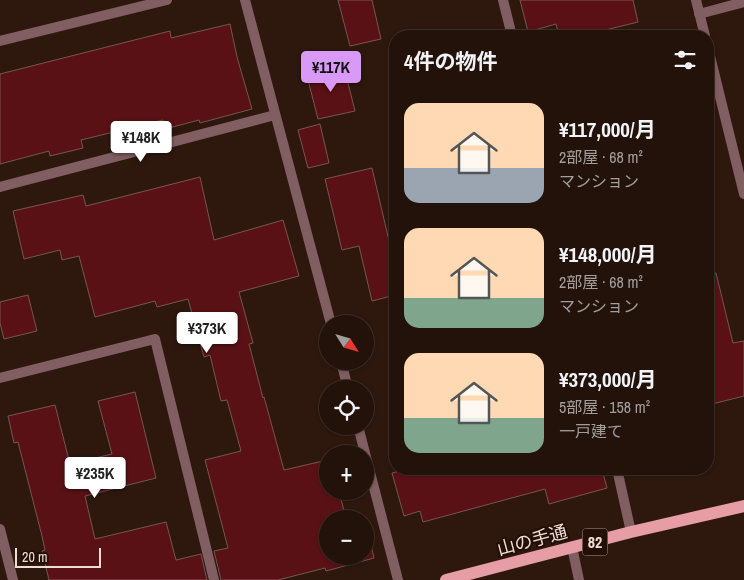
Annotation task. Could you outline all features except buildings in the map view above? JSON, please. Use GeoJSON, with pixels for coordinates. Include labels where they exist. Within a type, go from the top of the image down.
{"type":"FeatureCollection","features":[{"type":"Feature","properties":{"kind":"main road","name":"山の手通"},"geometry":{"type":"LineString","coordinates":[[446,580],[630,532],[744,506]]}},
{"type":"Feature","properties":{"kind":"street"},"geometry":{"type":"LineString","coordinates":[[0,41],[167,0]]}},
{"type":"Feature","properties":{"kind":"street"},"geometry":{"type":"LineString","coordinates":[[245,0],[329,315]]}},
{"type":"Feature","properties":{"kind":"street"},"geometry":{"type":"LineString","coordinates":[[503,0],[510,30]]}},
{"type":"Feature","properties":{"kind":"street"},"geometry":{"type":"LineString","coordinates":[[696,0],[703,30]]}},
{"type":"Feature","properties":{"kind":"street"},"geometry":{"type":"LineString","coordinates":[[699,14],[744,2]]}},
{"type":"Feature","properties":{"kind":"street"},"geometry":{"type":"LineString","coordinates":[[714,72],[744,194]]}},
{"type":"Feature","properties":{"kind":"street"},"geometry":{"type":"LineString","coordinates":[[0,187],[276,115]]}},
{"type":"Feature","properties":{"kind":"street"},"geometry":{"type":"LineString","coordinates":[[0,378],[155,339],[214,580]]}},
{"type":"Feature","properties":{"kind":"street"},"geometry":{"type":"LineString","coordinates":[[360,435],[398,580]]}},
{"type":"Feature","properties":{"kind":"street"},"geometry":{"type":"LineString","coordinates":[[618,475],[630,532]]}},
{"type":"Feature","properties":{"kind":"street"},"geometry":{"type":"LineString","coordinates":[[0,529],[13,580]]}},
{"type":"Feature","properties":{"kind":"street"},"geometry":{"type":"LineString","coordinates":[[572,547],[579,580]]}}]}
